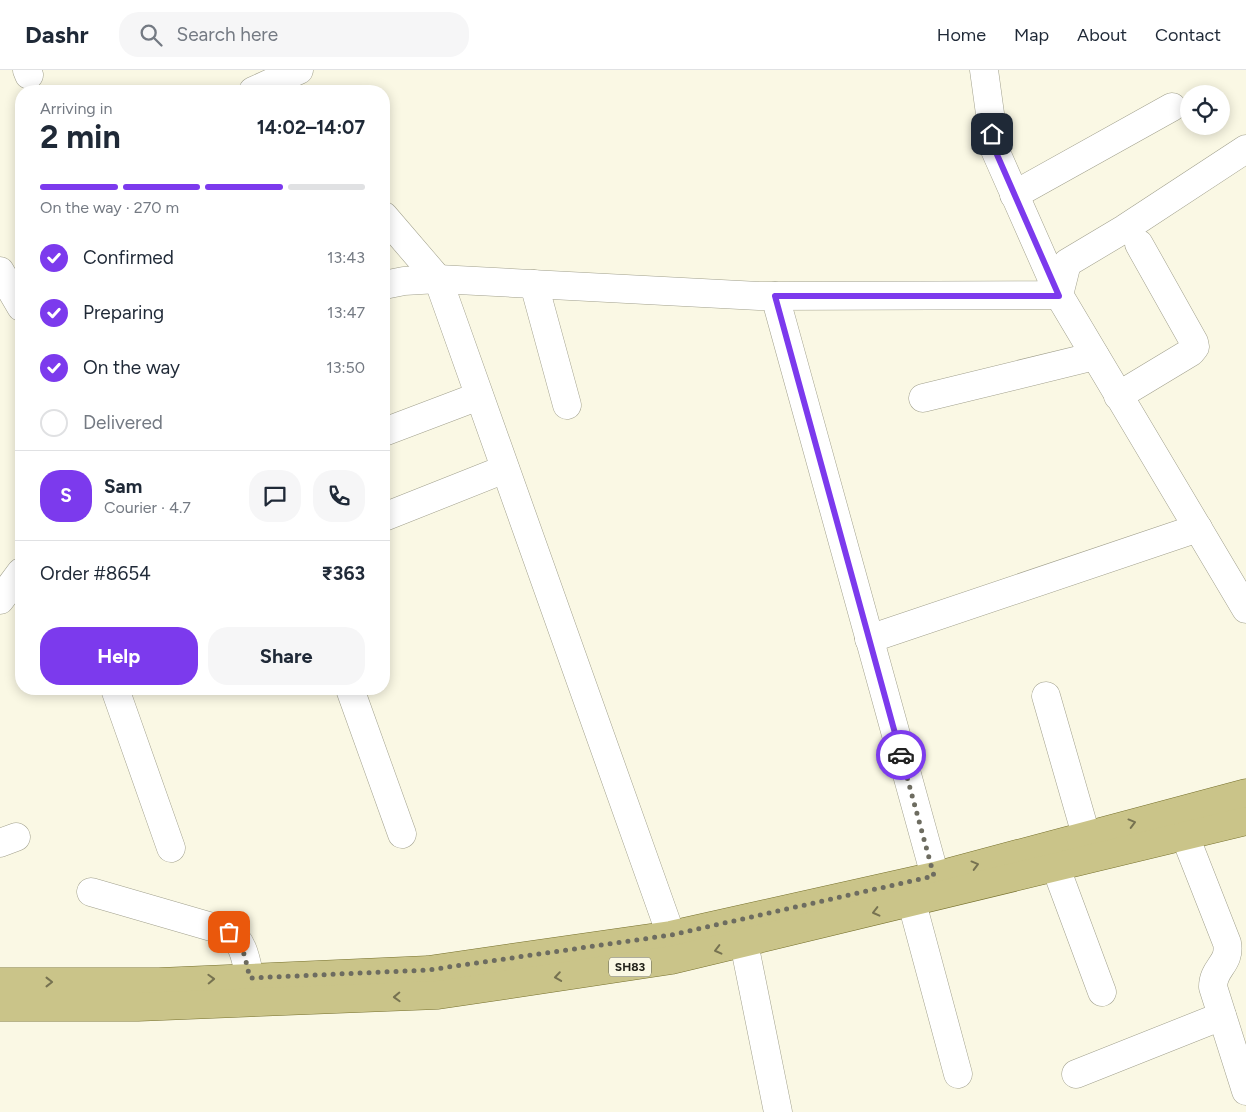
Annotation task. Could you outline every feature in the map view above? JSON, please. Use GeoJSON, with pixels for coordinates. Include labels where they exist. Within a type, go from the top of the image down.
{"type":"FeatureCollection","features":[{"type":"Feature","properties":{"kind":"main road","name":"SH83"},"geometry":{"type":"LineString","coordinates":[[0,982],[158,982],[428,970],[671,935],[934,876],[1246,793]]}},
{"type":"Feature","properties":{"kind":"main road","name":"SH83"},"geometry":{"type":"LineString","coordinates":[[0,1007],[138,1007],[438,995],[672,960],[1246,821]]}},
{"type":"Feature","properties":{"kind":"street"},"geometry":{"type":"LineString","coordinates":[[265,84],[299,70]]}},
{"type":"Feature","properties":{"kind":"street"},"geometry":{"type":"LineString","coordinates":[[984,70],[995,150],[1059,296],[1246,609]]}},
{"type":"Feature","properties":{"kind":"street"},"geometry":{"type":"LineString","coordinates":[[1014,195],[1172,107]]}},
{"type":"Feature","properties":{"kind":"street"},"geometry":{"type":"LineString","coordinates":[[1059,296],[1067,263],[1124,229],[1246,149]]}},
{"type":"Feature","properties":{"kind":"street"},"geometry":{"type":"LineString","coordinates":[[390,223],[438,279],[671,935]]}},
{"type":"Feature","properties":{"kind":"street"},"geometry":{"type":"LineString","coordinates":[[1118,396],[1192,352],[1195,347],[1194,342],[1139,244]]}},
{"type":"Feature","properties":{"kind":"street"},"geometry":{"type":"LineString","coordinates":[[0,272],[15,297]]}},
{"type":"Feature","properties":{"kind":"street"},"geometry":{"type":"LineString","coordinates":[[390,284],[438,279],[775,296],[1059,296]]}},
{"type":"Feature","properties":{"kind":"street"},"geometry":{"type":"LineString","coordinates":[[534,284],[566,405]]}},
{"type":"Feature","properties":{"kind":"street"},"geometry":{"type":"LineString","coordinates":[[775,296],[934,876]]}},
{"type":"Feature","properties":{"kind":"street"},"geometry":{"type":"LineString","coordinates":[[924,398],[1095,356]]}},
{"type":"Feature","properties":{"kind":"street"},"geometry":{"type":"LineString","coordinates":[[390,430],[479,396]]}},
{"type":"Feature","properties":{"kind":"street"},"geometry":{"type":"LineString","coordinates":[[390,515],[505,469]]}},
{"type":"Feature","properties":{"kind":"street"},"geometry":{"type":"LineString","coordinates":[[869,639],[1198,528]]}},
{"type":"Feature","properties":{"kind":"street"},"geometry":{"type":"LineString","coordinates":[[0,600],[15,580]]}},
{"type":"Feature","properties":{"kind":"street"},"geometry":{"type":"LineString","coordinates":[[117,695],[171,848]]}},
{"type":"Feature","properties":{"kind":"street"},"geometry":{"type":"LineString","coordinates":[[352,695],[402,834]]}},
{"type":"Feature","properties":{"kind":"street"},"geometry":{"type":"LineString","coordinates":[[1046,696],[1086,835]]}},
{"type":"Feature","properties":{"kind":"street"},"geometry":{"type":"LineString","coordinates":[[1185,836],[1227,943],[1229,952],[1213,980],[1213,987],[1246,1091]]}},
{"type":"Feature","properties":{"kind":"street"},"geometry":{"type":"LineString","coordinates":[[1056,868],[1102,992]]}},
{"type":"Feature","properties":{"kind":"street"},"geometry":{"type":"LineString","coordinates":[[91,892],[229,932],[238,937],[250,978]]}},
{"type":"Feature","properties":{"kind":"street"},"geometry":{"type":"LineString","coordinates":[[912,903],[958,1074]]}},
{"type":"Feature","properties":{"kind":"street"},"geometry":{"type":"LineString","coordinates":[[744,944],[778,1112]]}},
{"type":"Feature","properties":{"kind":"street"},"geometry":{"type":"LineString","coordinates":[[1076,1074],[1222,1016]]}},
{"type":"Feature","properties":{"kind":"way so far"},"geometry":{"type":"LineString","coordinates":[[229,932],[238,937],[250,978],[428,970],[671,935],[934,876],[901,755]]}},
{"type":"Feature","properties":{"kind":"route"},"geometry":{"type":"LineString","coordinates":[[901,755],[775,296],[1059,296],[995,150],[992,134]]}}]}
